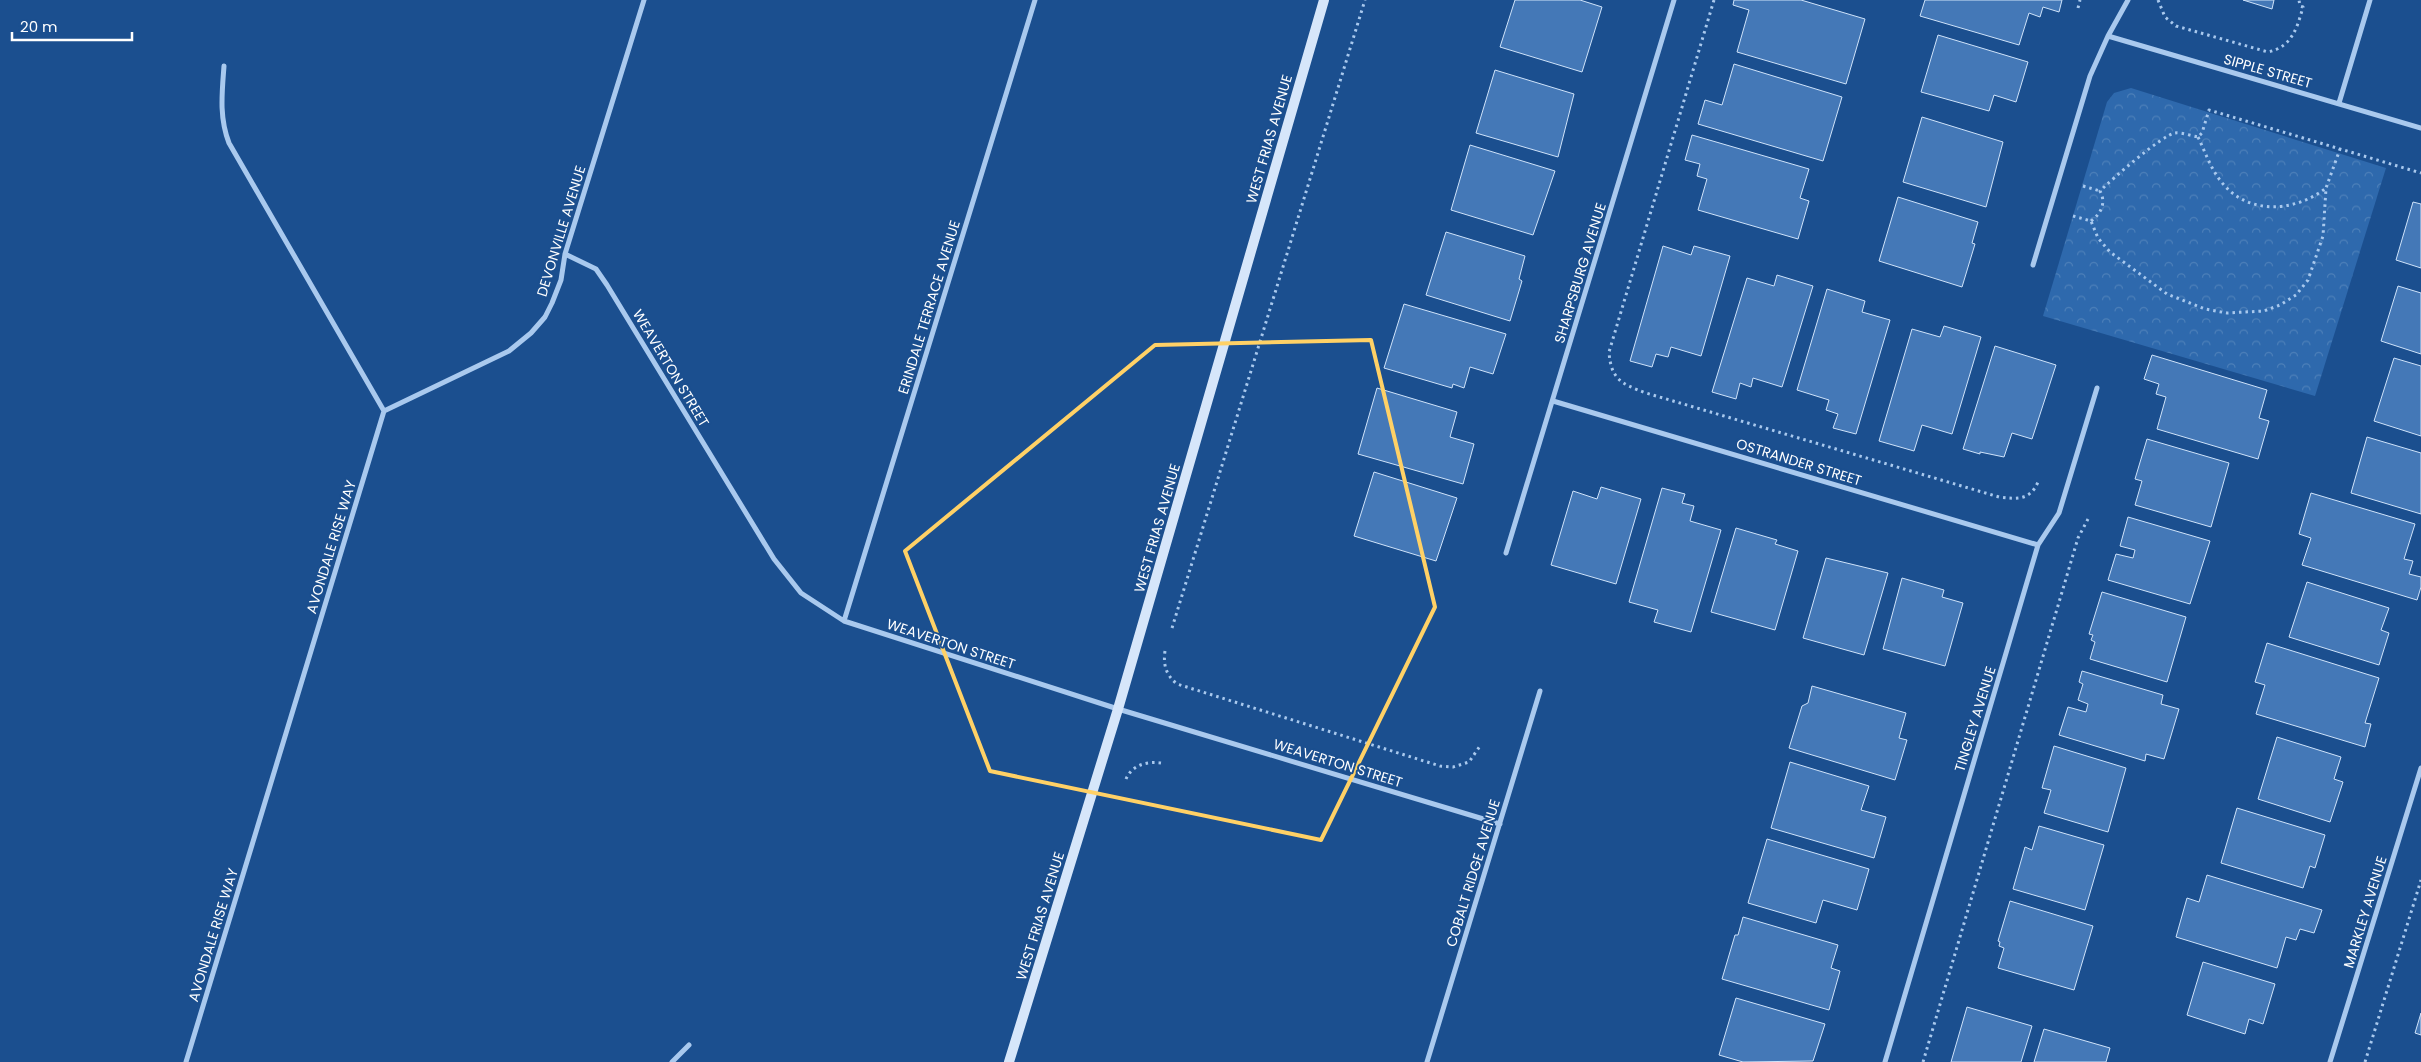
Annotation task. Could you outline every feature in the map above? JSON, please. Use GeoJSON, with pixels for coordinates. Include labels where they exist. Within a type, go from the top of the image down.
{"type":"FeatureCollection","features":[{"type":"Feature","properties":{"kind":"street","name":"DEVONVILLE AVENUE"},"geometry":{"type":"LineString","coordinates":[[384,412],[508,351],[531,333],[545,317],[561,280],[565,254],[644,0]]}},
{"type":"Feature","properties":{"kind":"street","name":"ERINDALE TERRACE AVENUE"},"geometry":{"type":"LineString","coordinates":[[844,622],[1035,0]]}},
{"type":"Feature","properties":{"kind":"street","name":"WEST FRIAS AVENUE"},"geometry":{"type":"LineString","coordinates":[[1009,1062],[1118,709],[1324,0]]}},
{"type":"Feature","properties":{"kind":"street","name":"SHARPSBURG AVENUE"},"geometry":{"type":"LineString","coordinates":[[1506,553],[1674,0]]}},
{"type":"Feature","properties":{"kind":"street"},"geometry":{"type":"LineString","coordinates":[[2033,265],[2090,76],[2108,36],[2128,0]]}},
{"type":"Feature","properties":{"kind":"street"},"geometry":{"type":"LineString","coordinates":[[2339,103],[2370,0]]}},
{"type":"Feature","properties":{"kind":"street","name":"SIPPLE STREET"},"geometry":{"type":"LineString","coordinates":[[2108,36],[2421,128]]}},
{"type":"Feature","properties":{"kind":"street"},"geometry":{"type":"LineString","coordinates":[[224,66],[221,112],[223,127],[229,143],[384,412]]}},
{"type":"Feature","properties":{"kind":"street","name":"WEAVERTON STREET"},"geometry":{"type":"LineString","coordinates":[[565,254],[596,269],[608,285],[774,559],[801,593],[844,622],[1118,709],[1500,824]]}},
{"type":"Feature","properties":{"kind":"street","name":"TINGLEY AVENUE"},"geometry":{"type":"LineString","coordinates":[[1885,1062],[2038,545],[2059,512],[2097,388]]}},
{"type":"Feature","properties":{"kind":"street","name":"OSTRANDER STREET"},"geometry":{"type":"LineString","coordinates":[[1553,401],[2038,545]]}},
{"type":"Feature","properties":{"kind":"street","name":"AVONDALE RISE WAY"},"geometry":{"type":"LineString","coordinates":[[186,1062],[384,412]]}},
{"type":"Feature","properties":{"kind":"street","name":"COBALT RIDGE AVENUE"},"geometry":{"type":"LineString","coordinates":[[1427,1062],[1540,691]]}},
{"type":"Feature","properties":{"kind":"street","name":"MARKLEY AVENUE"},"geometry":{"type":"LineString","coordinates":[[2330,1062],[2421,768]]}},
{"type":"Feature","properties":{"kind":"street"},"geometry":{"type":"LineString","coordinates":[[672,1062],[689,1045]]}},
{"type":"Feature","properties":{"kind":"path"},"geometry":{"type":"LineString","coordinates":[[1169,636],[1365,0]]}},
{"type":"Feature","properties":{"kind":"path"},"geometry":{"type":"LineString","coordinates":[[1714,0],[1610,352],[1610,365],[1615,375],[1623,384],[1646,393],[1999,497],[2022,498],[2035,490],[2038,482]]}},
{"type":"Feature","properties":{"kind":"path"},"geometry":{"type":"LineString","coordinates":[[2078,8],[2080,0]]}},
{"type":"Feature","properties":{"kind":"path"},"geometry":{"type":"LineString","coordinates":[[2158,0],[2165,17],[2176,26],[2268,52],[2281,48],[2293,36],[2304,7],[2300,6],[2299,0]]}},
{"type":"Feature","properties":{"kind":"path"},"geometry":{"type":"LineString","coordinates":[[2198,137],[2202,133],[2209,110],[2421,173]]}},
{"type":"Feature","properties":{"kind":"path"},"geometry":{"type":"LineString","coordinates":[[2100,191],[2126,167],[2163,138],[2175,133],[2198,137]]}},
{"type":"Feature","properties":{"kind":"path"},"geometry":{"type":"LineString","coordinates":[[2198,137],[2213,170],[2223,185],[2242,199],[2267,207],[2290,206],[2303,203],[2326,188]]}},
{"type":"Feature","properties":{"kind":"path"},"geometry":{"type":"LineString","coordinates":[[2091,221],[2098,238],[2110,252],[2167,294],[2205,310],[2227,313],[2264,311],[2280,305],[2296,294],[2308,280],[2323,236],[2326,188],[2340,149]]}},
{"type":"Feature","properties":{"kind":"path"},"geometry":{"type":"LineString","coordinates":[[2082,186],[2100,191],[2103,196],[2102,208],[2091,221]]}},
{"type":"Feature","properties":{"kind":"path"},"geometry":{"type":"LineString","coordinates":[[2073,216],[2091,221]]}},
{"type":"Feature","properties":{"kind":"path"},"geometry":{"type":"LineString","coordinates":[[1923,1062],[2078,538],[2088,518]]}},
{"type":"Feature","properties":{"kind":"path"},"geometry":{"type":"LineString","coordinates":[[1166,645],[1164,666],[1171,679],[1177,684],[1207,695],[1440,766],[1453,767],[1469,762],[1480,746]]}},
{"type":"Feature","properties":{"kind":"path"},"geometry":{"type":"LineString","coordinates":[[1125,782],[1128,774],[1141,764],[1161,762]]}},
{"type":"Feature","properties":{"kind":"path"},"geometry":{"type":"LineString","coordinates":[[2365,1062],[2421,880]]}},
{"type":"Feature","properties":{"kind":"highlighted area"},"geometry":{"type":"Polygon","coordinates":[[[1371,340],[1435,607],[1321,840],[990,771],[905,551],[1155,345],[1371,340]]]}},
{"type":"Feature","properties":{"kind":"green space"},"geometry":{"type":"Polygon","coordinates":[[[2131,88],[2386,168],[2315,396],[2043,316],[2107,102],[2114,93],[2131,88]]]}},
{"type":"Feature","properties":{"kind":"building"},"geometry":{"type":"Polygon","coordinates":[[[1515,0],[1580,0],[1602,7],[1582,72],[1500,47],[1515,0]]]}},
{"type":"Feature","properties":{"kind":"building"},"geometry":{"type":"Polygon","coordinates":[[[1734,0],[1801,0],[1865,19],[1846,84],[1737,52],[1749,10],[1733,5],[1734,0]]]}},
{"type":"Feature","properties":{"kind":"building"},"geometry":{"type":"Polygon","coordinates":[[[1925,0],[2062,0],[2059,12],[2043,7],[2040,17],[2029,13],[2019,45],[1920,16],[1925,0]]]}},
{"type":"Feature","properties":{"kind":"building"},"geometry":{"type":"Polygon","coordinates":[[[2243,0],[2274,0],[2272,9],[2243,0]]]}},
{"type":"Feature","properties":{"kind":"building"},"geometry":{"type":"Polygon","coordinates":[[[1938,35],[2028,62],[2016,102],[1994,95],[1989,111],[1921,92],[1938,35]]]}},
{"type":"Feature","properties":{"kind":"building"},"geometry":{"type":"Polygon","coordinates":[[[1734,64],[1842,97],[1823,161],[1698,124],[1705,100],[1722,105],[1734,64]]]}},
{"type":"Feature","properties":{"kind":"building"},"geometry":{"type":"Polygon","coordinates":[[[1495,70],[1574,94],[1558,157],[1476,133],[1495,70]]]}},
{"type":"Feature","properties":{"kind":"building"},"geometry":{"type":"Polygon","coordinates":[[[1922,117],[2003,142],[1986,207],[1903,182],[1922,117]]]}},
{"type":"Feature","properties":{"kind":"building"},"geometry":{"type":"Polygon","coordinates":[[[1692,135],[1809,169],[1800,198],[1809,201],[1798,239],[1698,210],[1707,179],[1697,176],[1700,164],[1685,160],[1692,135]]]}},
{"type":"Feature","properties":{"kind":"building"},"geometry":{"type":"Polygon","coordinates":[[[1470,145],[1555,171],[1533,235],[1451,210],[1470,145]]]}},
{"type":"Feature","properties":{"kind":"building"},"geometry":{"type":"Polygon","coordinates":[[[1898,197],[1978,222],[1972,243],[1975,244],[1962,287],[1879,261],[1898,197]]]}},
{"type":"Feature","properties":{"kind":"building"},"geometry":{"type":"Polygon","coordinates":[[[2413,202],[2421,204],[2421,268],[2396,260],[2413,202]]]}},
{"type":"Feature","properties":{"kind":"building"},"geometry":{"type":"Polygon","coordinates":[[[1446,232],[1525,256],[1519,279],[1522,281],[1510,321],[1426,295],[1446,232]]]}},
{"type":"Feature","properties":{"kind":"building"},"geometry":{"type":"Polygon","coordinates":[[[1663,246],[1691,255],[1694,246],[1730,256],[1701,356],[1671,347],[1668,357],[1656,354],[1652,367],[1630,361],[1663,246]]]}},
{"type":"Feature","properties":{"kind":"building"},"geometry":{"type":"Polygon","coordinates":[[[1777,275],[1813,286],[1782,387],[1753,378],[1751,387],[1740,383],[1736,399],[1712,392],[1747,278],[1774,286],[1777,275]]]}},
{"type":"Feature","properties":{"kind":"building"},"geometry":{"type":"Polygon","coordinates":[[[2398,286],[2421,293],[2421,354],[2381,341],[2398,286]]]}},
{"type":"Feature","properties":{"kind":"building"},"geometry":{"type":"Polygon","coordinates":[[[1827,289],[1865,301],[1862,312],[1890,320],[1856,434],[1833,428],[1838,414],[1826,410],[1829,400],[1797,390],[1827,289]]]}},
{"type":"Feature","properties":{"kind":"building"},"geometry":{"type":"Polygon","coordinates":[[[1404,304],[1506,334],[1493,374],[1470,367],[1464,388],[1453,384],[1452,388],[1384,368],[1404,304]]]}},
{"type":"Feature","properties":{"kind":"building"},"geometry":{"type":"Polygon","coordinates":[[[1944,326],[1981,337],[1952,434],[1922,425],[1914,451],[1879,441],[1912,329],[1940,337],[1944,326]]]}},
{"type":"Feature","properties":{"kind":"building"},"geometry":{"type":"Polygon","coordinates":[[[1995,346],[2056,365],[2032,439],[2012,433],[2004,457],[1980,452],[1980,454],[1963,449],[1995,346]]]}},
{"type":"Feature","properties":{"kind":"building"},"geometry":{"type":"Polygon","coordinates":[[[2152,355],[2267,390],[2259,418],[2269,421],[2258,459],[2157,429],[2166,397],[2156,394],[2159,384],[2144,379],[2152,355]]]}},
{"type":"Feature","properties":{"kind":"building"},"geometry":{"type":"Polygon","coordinates":[[[2394,358],[2421,366],[2421,436],[2374,421],[2394,358]]]}},
{"type":"Feature","properties":{"kind":"building"},"geometry":{"type":"Polygon","coordinates":[[[1377,388],[1457,412],[1450,437],[1474,444],[1463,484],[1358,454],[1377,388]]]}},
{"type":"Feature","properties":{"kind":"building"},"geometry":{"type":"Polygon","coordinates":[[[2367,437],[2421,453],[2421,514],[2351,493],[2367,437]]]}},
{"type":"Feature","properties":{"kind":"building"},"geometry":{"type":"Polygon","coordinates":[[[2147,439],[2229,463],[2211,527],[2135,505],[2142,481],[2135,479],[2147,439]]]}},
{"type":"Feature","properties":{"kind":"building"},"geometry":{"type":"Polygon","coordinates":[[[1374,472],[1457,498],[1436,561],[1354,536],[1374,472]]]}},
{"type":"Feature","properties":{"kind":"building"},"geometry":{"type":"Polygon","coordinates":[[[1601,487],[1641,499],[1616,584],[1551,565],[1573,491],[1597,499],[1601,487]]]}},
{"type":"Feature","properties":{"kind":"building"},"geometry":{"type":"Polygon","coordinates":[[[1662,488],[1685,494],[1682,503],[1694,506],[1690,521],[1721,530],[1691,632],[1654,622],[1658,610],[1629,602],[1662,488]]]}},
{"type":"Feature","properties":{"kind":"building"},"geometry":{"type":"Polygon","coordinates":[[[2311,493],[2415,524],[2404,559],[2413,561],[2409,574],[2421,577],[2421,587],[2417,600],[2302,565],[2311,538],[2299,534],[2311,493]]]}},
{"type":"Feature","properties":{"kind":"building"},"geometry":{"type":"Polygon","coordinates":[[[2128,517],[2210,541],[2190,604],[2108,580],[2116,554],[2133,558],[2135,550],[2120,546],[2128,517]]]}},
{"type":"Feature","properties":{"kind":"building"},"geometry":{"type":"Polygon","coordinates":[[[1736,528],[1777,540],[1775,544],[1798,551],[1775,630],[1711,612],[1736,528]]]}},
{"type":"Feature","properties":{"kind":"building"},"geometry":{"type":"Polygon","coordinates":[[[1826,558],[1888,573],[1864,655],[1803,638],[1826,558]]]}},
{"type":"Feature","properties":{"kind":"building"},"geometry":{"type":"Polygon","coordinates":[[[1902,578],[1944,590],[1942,597],[1963,603],[1945,666],[1883,649],[1902,578]]]}},
{"type":"Feature","properties":{"kind":"building"},"geometry":{"type":"Polygon","coordinates":[[[2307,582],[2389,608],[2381,630],[2389,633],[2379,665],[2289,637],[2307,582]]]}},
{"type":"Feature","properties":{"kind":"building"},"geometry":{"type":"Polygon","coordinates":[[[2102,592],[2186,617],[2167,682],[2090,659],[2095,642],[2091,640],[2093,635],[2089,634],[2102,592]]]}},
{"type":"Feature","properties":{"kind":"building"},"geometry":{"type":"Polygon","coordinates":[[[2267,643],[2379,678],[2365,723],[2371,724],[2365,747],[2256,714],[2265,685],[2255,682],[2267,643]]]}},
{"type":"Feature","properties":{"kind":"building"},"geometry":{"type":"Polygon","coordinates":[[[2082,671],[2163,695],[2161,704],[2179,709],[2164,759],[2146,754],[2145,761],[2059,735],[2068,707],[2086,712],[2088,704],[2078,700],[2083,684],[2079,682],[2082,671]]]}},
{"type":"Feature","properties":{"kind":"building"},"geometry":{"type":"Polygon","coordinates":[[[1812,686],[1906,713],[1899,738],[1907,740],[1895,780],[1789,748],[1802,706],[1808,703],[1812,686]]]}},
{"type":"Feature","properties":{"kind":"building"},"geometry":{"type":"Polygon","coordinates":[[[2277,737],[2341,757],[2334,779],[2343,782],[2330,822],[2258,799],[2277,737]]]}},
{"type":"Feature","properties":{"kind":"building"},"geometry":{"type":"Polygon","coordinates":[[[2054,746],[2126,768],[2108,832],[2044,813],[2051,790],[2042,788],[2054,746]]]}},
{"type":"Feature","properties":{"kind":"building"},"geometry":{"type":"Polygon","coordinates":[[[1790,762],[1869,786],[1861,810],[1886,817],[1874,858],[1771,828],[1790,762]]]}},
{"type":"Feature","properties":{"kind":"building"},"geometry":{"type":"Polygon","coordinates":[[[2237,808],[2325,835],[2315,868],[2310,866],[2303,888],[2221,863],[2237,808]]]}},
{"type":"Feature","properties":{"kind":"building"},"geometry":{"type":"Polygon","coordinates":[[[2039,826],[2104,845],[2085,910],[2013,889],[2025,847],[2032,850],[2039,826]]]}},
{"type":"Feature","properties":{"kind":"building"},"geometry":{"type":"Polygon","coordinates":[[[1767,839],[1869,869],[1857,910],[1823,900],[1816,923],[1748,903],[1767,839]]]}},
{"type":"Feature","properties":{"kind":"building"},"geometry":{"type":"Polygon","coordinates":[[[2207,875],[2322,910],[2314,933],[2300,929],[2296,940],[2286,937],[2277,968],[2176,937],[2187,898],[2199,902],[2207,875]]]}},
{"type":"Feature","properties":{"kind":"building"},"geometry":{"type":"Polygon","coordinates":[[[2010,901],[2093,926],[2074,990],[1998,968],[2004,948],[1999,946],[2000,942],[1998,941],[2010,901]]]}},
{"type":"Feature","properties":{"kind":"building"},"geometry":{"type":"Polygon","coordinates":[[[1743,917],[1838,945],[1831,968],[1840,971],[1829,1010],[1722,979],[1735,935],[1738,935],[1743,917]]]}},
{"type":"Feature","properties":{"kind":"building"},"geometry":{"type":"Polygon","coordinates":[[[2203,962],[2275,984],[2263,1024],[2249,1019],[2245,1034],[2187,1015],[2203,962]]]}},
{"type":"Feature","properties":{"kind":"building"},"geometry":{"type":"Polygon","coordinates":[[[1736,998],[1825,1024],[1813,1061],[1743,1062],[1719,1055],[1736,998]]]}},
{"type":"Feature","properties":{"kind":"building"},"geometry":{"type":"Polygon","coordinates":[[[1967,1007],[2032,1026],[2021,1062],[1951,1062],[1967,1007]]]}},
{"type":"Feature","properties":{"kind":"building"},"geometry":{"type":"Polygon","coordinates":[[[2421,1013],[2421,1035],[2415,1033],[2421,1013]]]}},
{"type":"Feature","properties":{"kind":"building"},"geometry":{"type":"Polygon","coordinates":[[[2044,1029],[2110,1048],[2106,1062],[2034,1062],[2044,1029]]]}}]}
